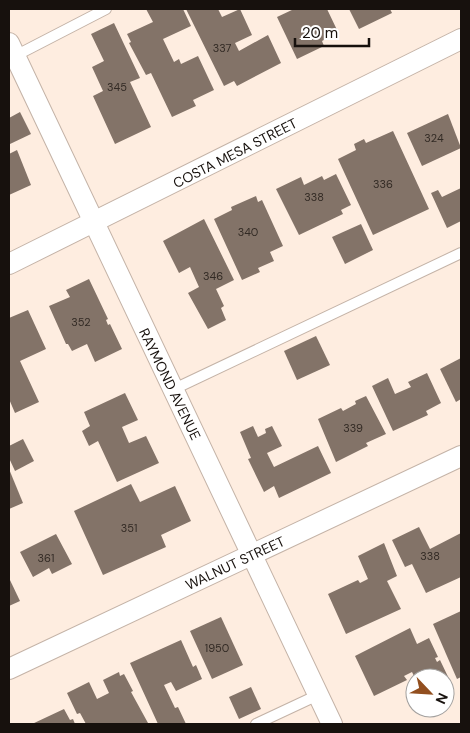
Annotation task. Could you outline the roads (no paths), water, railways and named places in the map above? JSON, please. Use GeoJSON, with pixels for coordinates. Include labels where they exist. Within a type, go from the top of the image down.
{"type":"FeatureCollection","features":[{"type":"Feature","properties":{"kind":"street","name":"COSTA MESA STREET"},"geometry":{"type":"LineString","coordinates":[[9,264],[461,40]]}},
{"type":"Feature","properties":{"kind":"street","name":"RAYMOND AVENUE"},"geometry":{"type":"LineString","coordinates":[[12,50],[332,724]]}},
{"type":"Feature","properties":{"kind":"street","name":"WALNUT STREET"},"geometry":{"type":"LineString","coordinates":[[9,669],[461,456]]}},
{"type":"Feature","properties":{"kind":"lane"},"geometry":{"type":"LineString","coordinates":[[12,50],[106,9]]}},
{"type":"Feature","properties":{"kind":"lane"},"geometry":{"type":"LineString","coordinates":[[172,390],[461,253]]}},
{"type":"Feature","properties":{"kind":"lane"},"geometry":{"type":"LineString","coordinates":[[256,724],[318,695]]}}]}
